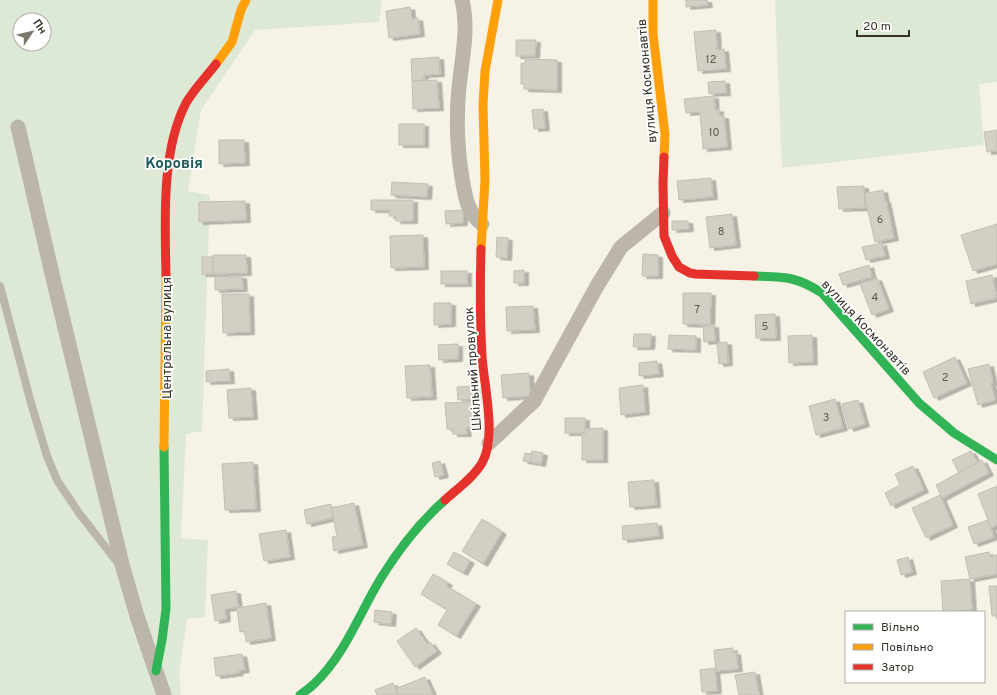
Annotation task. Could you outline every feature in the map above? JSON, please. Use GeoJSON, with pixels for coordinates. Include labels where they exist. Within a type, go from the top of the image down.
{"type":"FeatureCollection","features":[{"type":"Feature","properties":{"kind":"street","name":"Центральна вулиця"},"geometry":{"type":"LineString","coordinates":[[156,671],[166,610],[164,478],[167,317],[165,226],[166,195],[170,161],[175,136],[185,104],[195,89],[230,46],[236,32],[241,9],[246,0]]}},
{"type":"Feature","properties":{"kind":"street"},"geometry":{"type":"LineString","coordinates":[[462,0],[465,12],[465,29],[458,104],[457,130],[459,161],[468,205],[474,217],[482,224]]}},
{"type":"Feature","properties":{"kind":"street","name":"Шкільний провулок"},"geometry":{"type":"LineString","coordinates":[[300,695],[315,683],[334,660],[381,578],[420,524],[478,469],[485,457],[489,443],[489,419],[482,356],[481,327],[484,87],[498,0]]}},
{"type":"Feature","properties":{"kind":"street","name":"вулиця Космонавтів"},"geometry":{"type":"LineString","coordinates":[[653,0],[653,34],[665,134],[663,213],[664,236],[672,256],[679,267],[685,271],[696,274],[787,278],[798,280],[815,288],[834,306],[919,403],[954,433],[997,460]]}},
{"type":"Feature","properties":{"kind":"street"},"geometry":{"type":"LineString","coordinates":[[18,126],[123,568],[137,616],[164,695]]}},
{"type":"Feature","properties":{"kind":"street"},"geometry":{"type":"LineString","coordinates":[[489,443],[534,401],[597,286],[621,247],[663,213]]}},
{"type":"Feature","properties":{"kind":"lane"},"geometry":{"type":"LineString","coordinates":[[0,286],[31,403],[57,480],[79,513],[123,568]]}},
{"type":"Feature","properties":{"kind":"green space"},"geometry":{"type":"Polygon","coordinates":[[[0,0],[382,0],[379,22],[255,30],[201,110],[188,191],[210,195],[202,431],[186,434],[181,538],[208,540],[205,617],[187,619],[179,674],[181,695],[0,695],[0,0]]]}},
{"type":"Feature","properties":{"kind":"green space"},"geometry":{"type":"Polygon","coordinates":[[[775,0],[997,0],[997,82],[979,84],[984,145],[782,168],[775,0]]]}},
{"type":"Feature","properties":{"kind":"building"},"geometry":{"type":"Polygon","coordinates":[[[686,0],[707,0],[708,5],[686,7],[686,0]]]}},
{"type":"Feature","properties":{"kind":"building"},"geometry":{"type":"Polygon","coordinates":[[[410,7],[412,19],[418,18],[420,34],[389,38],[386,11],[410,7]]]}},
{"type":"Feature","properties":{"kind":"building"},"geometry":{"type":"Polygon","coordinates":[[[716,30],[717,50],[724,49],[726,69],[698,71],[694,32],[716,30]]]}},
{"type":"Feature","properties":{"kind":"building"},"geometry":{"type":"Polygon","coordinates":[[[516,40],[536,40],[535,56],[516,56],[516,40]]]}},
{"type":"Feature","properties":{"kind":"building"},"geometry":{"type":"Polygon","coordinates":[[[439,57],[440,74],[424,75],[424,80],[412,81],[411,59],[439,57]]]}},
{"type":"Feature","properties":{"kind":"building"},"geometry":{"type":"Polygon","coordinates":[[[525,59],[557,60],[557,90],[524,89],[524,84],[521,84],[521,63],[525,64],[525,59]]]}},
{"type":"Feature","properties":{"kind":"building"},"geometry":{"type":"Polygon","coordinates":[[[437,80],[439,108],[413,109],[412,81],[437,80]]]}},
{"type":"Feature","properties":{"kind":"building"},"geometry":{"type":"Polygon","coordinates":[[[725,81],[726,93],[709,94],[708,82],[725,81]]]}},
{"type":"Feature","properties":{"kind":"building"},"geometry":{"type":"Polygon","coordinates":[[[714,96],[715,110],[719,109],[719,116],[724,116],[727,147],[703,149],[700,112],[686,113],[684,99],[714,96]]]}},
{"type":"Feature","properties":{"kind":"building"},"geometry":{"type":"Polygon","coordinates":[[[543,109],[545,128],[534,129],[532,110],[543,109]]]}},
{"type":"Feature","properties":{"kind":"building"},"geometry":{"type":"Polygon","coordinates":[[[399,124],[424,124],[424,145],[399,145],[399,124]]]}},
{"type":"Feature","properties":{"kind":"building"},"geometry":{"type":"Polygon","coordinates":[[[997,130],[997,151],[987,152],[984,132],[997,130]]]}},
{"type":"Feature","properties":{"kind":"building"},"geometry":{"type":"Polygon","coordinates":[[[219,140],[244,140],[245,163],[219,164],[219,140]]]}},
{"type":"Feature","properties":{"kind":"building"},"geometry":{"type":"Polygon","coordinates":[[[711,178],[713,197],[679,200],[677,181],[711,178]]]}},
{"type":"Feature","properties":{"kind":"building"},"geometry":{"type":"Polygon","coordinates":[[[392,182],[428,184],[427,197],[391,195],[392,182]]]}},
{"type":"Feature","properties":{"kind":"building"},"geometry":{"type":"Polygon","coordinates":[[[864,186],[865,208],[839,209],[837,187],[864,186]]]}},
{"type":"Feature","properties":{"kind":"building"},"geometry":{"type":"Polygon","coordinates":[[[883,190],[894,238],[875,242],[864,194],[883,190]]]}},
{"type":"Feature","properties":{"kind":"building"},"geometry":{"type":"Polygon","coordinates":[[[371,200],[413,200],[413,221],[396,221],[396,216],[389,216],[390,210],[371,210],[371,200]]]}},
{"type":"Feature","properties":{"kind":"building"},"geometry":{"type":"Polygon","coordinates":[[[245,201],[246,220],[199,222],[199,202],[245,201]]]}},
{"type":"Feature","properties":{"kind":"building"},"geometry":{"type":"Polygon","coordinates":[[[463,210],[463,223],[446,224],[445,211],[463,210]]]}},
{"type":"Feature","properties":{"kind":"building"},"geometry":{"type":"Polygon","coordinates":[[[732,214],[736,245],[710,248],[706,217],[732,214]]]}},
{"type":"Feature","properties":{"kind":"building"},"geometry":{"type":"Polygon","coordinates":[[[672,221],[688,221],[689,229],[672,230],[672,221]]]}},
{"type":"Feature","properties":{"kind":"building"},"geometry":{"type":"Polygon","coordinates":[[[997,224],[997,264],[973,271],[961,235],[997,224]]]}},
{"type":"Feature","properties":{"kind":"building"},"geometry":{"type":"Polygon","coordinates":[[[423,235],[424,267],[391,268],[390,236],[423,235]]]}},
{"type":"Feature","properties":{"kind":"building"},"geometry":{"type":"Polygon","coordinates":[[[497,237],[508,238],[507,258],[496,257],[497,237]]]}},
{"type":"Feature","properties":{"kind":"building"},"geometry":{"type":"Polygon","coordinates":[[[882,243],[885,256],[866,260],[862,247],[882,243]]]}},
{"type":"Feature","properties":{"kind":"building"},"geometry":{"type":"Polygon","coordinates":[[[643,254],[658,255],[658,276],[642,276],[643,254]]]}},
{"type":"Feature","properties":{"kind":"building"},"geometry":{"type":"Polygon","coordinates":[[[213,255],[246,255],[247,273],[213,274],[213,255]]]}},
{"type":"Feature","properties":{"kind":"building"},"geometry":{"type":"Polygon","coordinates":[[[202,257],[213,257],[213,274],[202,274],[202,257]]]}},
{"type":"Feature","properties":{"kind":"building"},"geometry":{"type":"Polygon","coordinates":[[[869,265],[872,277],[843,285],[839,274],[869,265]]]}},
{"type":"Feature","properties":{"kind":"building"},"geometry":{"type":"Polygon","coordinates":[[[524,270],[524,283],[514,283],[514,271],[524,270]]]}},
{"type":"Feature","properties":{"kind":"building"},"geometry":{"type":"Polygon","coordinates":[[[441,271],[467,271],[467,284],[441,284],[441,271]]]}},
{"type":"Feature","properties":{"kind":"building"},"geometry":{"type":"Polygon","coordinates":[[[992,275],[997,298],[971,304],[966,281],[992,275]]]}},
{"type":"Feature","properties":{"kind":"building"},"geometry":{"type":"Polygon","coordinates":[[[242,276],[243,289],[215,290],[215,277],[242,276]]]}},
{"type":"Feature","properties":{"kind":"building"},"geometry":{"type":"Polygon","coordinates":[[[877,278],[889,309],[872,315],[860,284],[877,278]]]}},
{"type":"Feature","properties":{"kind":"building"},"geometry":{"type":"Polygon","coordinates":[[[683,293],[711,293],[710,325],[683,324],[683,293]]]}},
{"type":"Feature","properties":{"kind":"building"},"geometry":{"type":"Polygon","coordinates":[[[222,294],[249,294],[250,332],[223,333],[222,294]]]}},
{"type":"Feature","properties":{"kind":"building"},"geometry":{"type":"Polygon","coordinates":[[[434,303],[451,303],[451,324],[434,325],[434,303]]]}},
{"type":"Feature","properties":{"kind":"building"},"geometry":{"type":"Polygon","coordinates":[[[533,306],[535,330],[507,331],[506,307],[533,306]]]}},
{"type":"Feature","properties":{"kind":"building"},"geometry":{"type":"Polygon","coordinates":[[[775,314],[776,338],[756,338],[755,315],[775,314]]]}},
{"type":"Feature","properties":{"kind":"building"},"geometry":{"type":"Polygon","coordinates":[[[714,325],[715,341],[704,342],[703,326],[714,325]]]}},
{"type":"Feature","properties":{"kind":"building"},"geometry":{"type":"Polygon","coordinates":[[[634,334],[651,334],[650,347],[633,347],[634,334]]]}},
{"type":"Feature","properties":{"kind":"building"},"geometry":{"type":"Polygon","coordinates":[[[669,335],[696,336],[696,350],[668,349],[669,335]]]}},
{"type":"Feature","properties":{"kind":"building"},"geometry":{"type":"Polygon","coordinates":[[[812,335],[813,362],[789,363],[788,336],[812,335]]]}},
{"type":"Feature","properties":{"kind":"building"},"geometry":{"type":"Polygon","coordinates":[[[727,342],[728,363],[719,364],[717,343],[727,342]]]}},
{"type":"Feature","properties":{"kind":"building"},"geometry":{"type":"Polygon","coordinates":[[[458,344],[458,359],[439,360],[438,345],[458,344]]]}},
{"type":"Feature","properties":{"kind":"building"},"geometry":{"type":"Polygon","coordinates":[[[955,357],[967,383],[934,398],[923,372],[955,357]]]}},
{"type":"Feature","properties":{"kind":"building"},"geometry":{"type":"Polygon","coordinates":[[[657,361],[659,374],[639,376],[639,363],[657,361]]]}},
{"type":"Feature","properties":{"kind":"building"},"geometry":{"type":"Polygon","coordinates":[[[989,364],[995,400],[978,405],[968,369],[989,364]]]}},
{"type":"Feature","properties":{"kind":"building"},"geometry":{"type":"Polygon","coordinates":[[[430,365],[432,397],[407,398],[405,366],[430,365]]]}},
{"type":"Feature","properties":{"kind":"building"},"geometry":{"type":"Polygon","coordinates":[[[229,369],[230,381],[206,382],[206,371],[229,369]]]}},
{"type":"Feature","properties":{"kind":"building"},"geometry":{"type":"Polygon","coordinates":[[[529,373],[530,396],[503,398],[501,375],[529,373]]]}},
{"type":"Feature","properties":{"kind":"building"},"geometry":{"type":"Polygon","coordinates":[[[643,385],[645,412],[621,415],[619,388],[643,385]]]}},
{"type":"Feature","properties":{"kind":"building"},"geometry":{"type":"Polygon","coordinates":[[[475,386],[476,399],[458,400],[457,387],[475,386]]]}},
{"type":"Feature","properties":{"kind":"building"},"geometry":{"type":"Polygon","coordinates":[[[251,388],[253,417],[229,418],[227,390],[251,388]]]}},
{"type":"Feature","properties":{"kind":"building"},"geometry":{"type":"Polygon","coordinates":[[[835,399],[843,428],[816,435],[809,406],[835,399]]]}},
{"type":"Feature","properties":{"kind":"building"},"geometry":{"type":"Polygon","coordinates":[[[858,400],[865,424],[849,429],[842,404],[858,400]]]}},
{"type":"Feature","properties":{"kind":"building"},"geometry":{"type":"Polygon","coordinates":[[[475,402],[477,427],[466,428],[467,434],[453,434],[453,429],[447,429],[445,403],[475,402]]]}},
{"type":"Feature","properties":{"kind":"building"},"geometry":{"type":"Polygon","coordinates":[[[565,418],[585,418],[585,433],[565,433],[565,418]]]}},
{"type":"Feature","properties":{"kind":"building"},"geometry":{"type":"Polygon","coordinates":[[[603,428],[603,460],[582,460],[582,433],[585,433],[586,429],[603,428]]]}},
{"type":"Feature","properties":{"kind":"building"},"geometry":{"type":"Polygon","coordinates":[[[532,451],[543,453],[541,464],[530,462],[532,451]]]}},
{"type":"Feature","properties":{"kind":"building"},"geometry":{"type":"Polygon","coordinates":[[[971,451],[978,463],[959,473],[952,460],[971,451]]]}},
{"type":"Feature","properties":{"kind":"building"},"geometry":{"type":"Polygon","coordinates":[[[525,453],[532,454],[530,462],[523,461],[525,453]]]}},
{"type":"Feature","properties":{"kind":"building"},"geometry":{"type":"Polygon","coordinates":[[[982,460],[989,473],[942,498],[936,485],[982,460]]]}},
{"type":"Feature","properties":{"kind":"building"},"geometry":{"type":"Polygon","coordinates":[[[440,461],[444,475],[435,477],[432,463],[440,461]]]}},
{"type":"Feature","properties":{"kind":"building"},"geometry":{"type":"Polygon","coordinates":[[[253,462],[256,509],[225,510],[222,464],[253,462]]]}},
{"type":"Feature","properties":{"kind":"building"},"geometry":{"type":"Polygon","coordinates":[[[913,466],[924,490],[891,506],[885,493],[900,485],[895,474],[913,466]]]}},
{"type":"Feature","properties":{"kind":"building"},"geometry":{"type":"Polygon","coordinates":[[[654,480],[656,505],[630,507],[628,482],[654,480]]]}},
{"type":"Feature","properties":{"kind":"building"},"geometry":{"type":"Polygon","coordinates":[[[997,486],[997,525],[991,528],[978,494],[997,486]]]}},
{"type":"Feature","properties":{"kind":"building"},"geometry":{"type":"Polygon","coordinates":[[[940,495],[953,525],[926,538],[912,508],[940,495]]]}},
{"type":"Feature","properties":{"kind":"building"},"geometry":{"type":"Polygon","coordinates":[[[354,503],[363,545],[334,551],[332,537],[337,536],[331,508],[354,503]]]}},
{"type":"Feature","properties":{"kind":"building"},"geometry":{"type":"Polygon","coordinates":[[[331,504],[333,518],[307,524],[304,510],[331,504]]]}},
{"type":"Feature","properties":{"kind":"building"},"geometry":{"type":"Polygon","coordinates":[[[482,519],[502,532],[483,564],[462,551],[482,519]]]}},
{"type":"Feature","properties":{"kind":"building"},"geometry":{"type":"Polygon","coordinates":[[[988,520],[994,537],[974,544],[968,527],[988,520]]]}},
{"type":"Feature","properties":{"kind":"building"},"geometry":{"type":"Polygon","coordinates":[[[657,523],[659,536],[623,540],[622,526],[657,523]]]}},
{"type":"Feature","properties":{"kind":"building"},"geometry":{"type":"Polygon","coordinates":[[[286,530],[290,557],[264,561],[259,534],[286,530]]]}},
{"type":"Feature","properties":{"kind":"building"},"geometry":{"type":"Polygon","coordinates":[[[454,552],[470,561],[463,573],[447,564],[454,552]]]}},
{"type":"Feature","properties":{"kind":"building"},"geometry":{"type":"Polygon","coordinates":[[[989,552],[990,557],[997,555],[997,574],[970,579],[965,557],[989,552]]]}},
{"type":"Feature","properties":{"kind":"building"},"geometry":{"type":"Polygon","coordinates":[[[908,557],[912,572],[901,575],[897,560],[908,557]]]}},
{"type":"Feature","properties":{"kind":"building"},"geometry":{"type":"Polygon","coordinates":[[[433,574],[448,583],[446,586],[476,604],[456,636],[438,625],[447,610],[421,594],[433,574]]]}},
{"type":"Feature","properties":{"kind":"building"},"geometry":{"type":"Polygon","coordinates":[[[970,579],[972,610],[943,611],[941,581],[970,579]]]}},
{"type":"Feature","properties":{"kind":"building"},"geometry":{"type":"Polygon","coordinates":[[[989,586],[997,586],[997,616],[992,616],[989,586]]]}},
{"type":"Feature","properties":{"kind":"building"},"geometry":{"type":"Polygon","coordinates":[[[236,591],[238,607],[225,609],[226,619],[215,621],[211,595],[236,591]]]}},
{"type":"Feature","properties":{"kind":"building"},"geometry":{"type":"Polygon","coordinates":[[[266,603],[271,638],[246,642],[245,631],[240,632],[237,608],[266,603]]]}},
{"type":"Feature","properties":{"kind":"building"},"geometry":{"type":"Polygon","coordinates":[[[375,610],[392,612],[391,624],[374,622],[375,610]]]}},
{"type":"Feature","properties":{"kind":"building"},"geometry":{"type":"Polygon","coordinates":[[[416,628],[427,644],[430,642],[437,651],[415,667],[397,641],[416,628]]]}},
{"type":"Feature","properties":{"kind":"building"},"geometry":{"type":"Polygon","coordinates":[[[733,648],[733,653],[736,652],[738,669],[716,671],[714,650],[733,648]]]}},
{"type":"Feature","properties":{"kind":"building"},"geometry":{"type":"Polygon","coordinates":[[[242,654],[245,670],[238,671],[239,673],[216,676],[214,658],[242,654]]]}},
{"type":"Feature","properties":{"kind":"building"},"geometry":{"type":"Polygon","coordinates":[[[715,668],[717,691],[702,692],[700,670],[715,668]]]}},
{"type":"Feature","properties":{"kind":"building"},"geometry":{"type":"Polygon","coordinates":[[[755,672],[759,695],[739,695],[735,675],[755,672]]]}},
{"type":"Feature","properties":{"kind":"building"},"geometry":{"type":"Polygon","coordinates":[[[425,677],[433,695],[398,695],[395,689],[425,677]]]}},
{"type":"Feature","properties":{"kind":"building"},"geometry":{"type":"Polygon","coordinates":[[[393,683],[398,695],[377,695],[375,690],[393,683]]]}},
{"type":"Feature","properties":{"kind":"traffic: fast"},"geometry":{"type":"LineString","coordinates":[[754,276],[790,278],[805,283],[822,293],[919,403],[954,433],[997,460]]}},
{"type":"Feature","properties":{"kind":"traffic: fast"},"geometry":{"type":"LineString","coordinates":[[156,671],[166,609],[164,447]]}},
{"type":"Feature","properties":{"kind":"traffic: fast"},"geometry":{"type":"LineString","coordinates":[[300,695],[314,684],[335,660],[373,591],[395,557],[410,536],[445,500]]}},
{"type":"Feature","properties":{"kind":"traffic: slow"},"geometry":{"type":"LineString","coordinates":[[216,64],[232,42],[241,10],[246,0]]}},
{"type":"Feature","properties":{"kind":"traffic: slow"},"geometry":{"type":"LineString","coordinates":[[481,249],[485,180],[483,105],[485,71],[498,0]]}},
{"type":"Feature","properties":{"kind":"traffic: slow"},"geometry":{"type":"LineString","coordinates":[[653,0],[653,34],[665,134],[664,157]]}},
{"type":"Feature","properties":{"kind":"traffic: slow"},"geometry":{"type":"LineString","coordinates":[[164,447],[166,275]]}},
{"type":"Feature","properties":{"kind":"traffic: jam"},"geometry":{"type":"LineString","coordinates":[[166,275],[166,187],[172,143],[178,122],[186,103],[196,88],[216,64]]}},
{"type":"Feature","properties":{"kind":"traffic: jam"},"geometry":{"type":"LineString","coordinates":[[664,157],[664,236],[672,256],[679,267],[690,273],[696,274],[754,276]]}},
{"type":"Feature","properties":{"kind":"traffic: jam"},"geometry":{"type":"LineString","coordinates":[[445,500],[470,478],[482,463],[489,440],[488,411],[481,343],[481,249]]}},
{"type":"Feature","properties":{"kind":"district","name":"Коровія"},"geometry":{"type":"Point","coordinates":[174,163]}}]}
